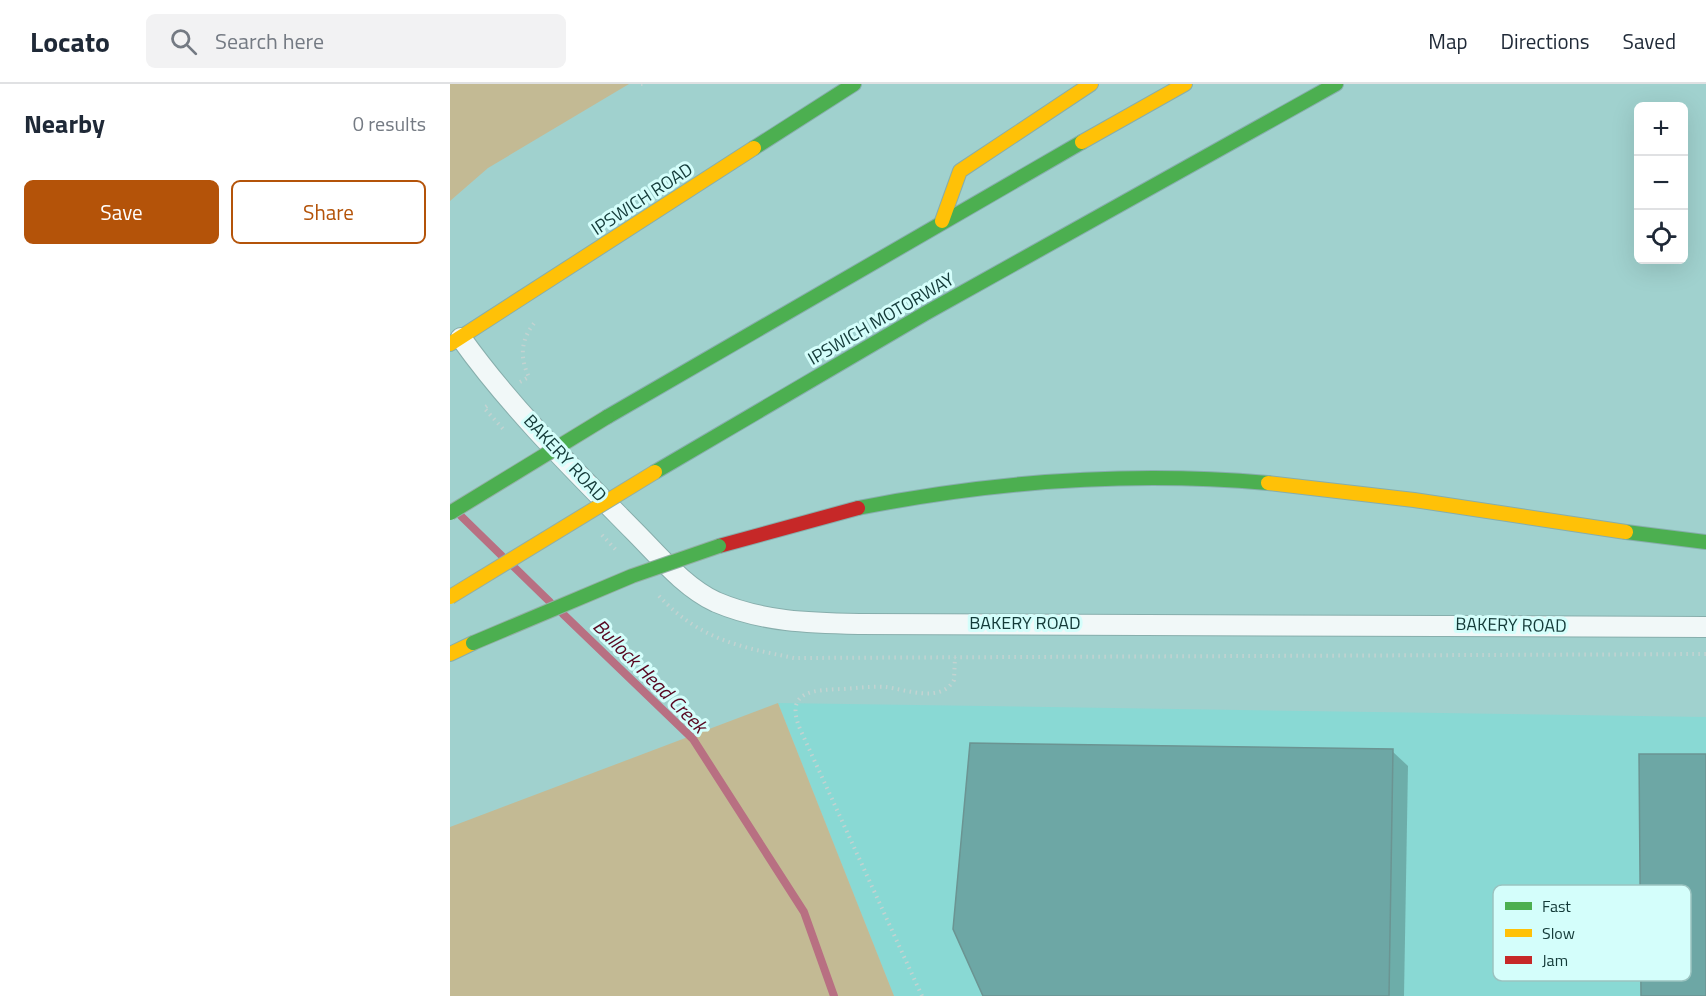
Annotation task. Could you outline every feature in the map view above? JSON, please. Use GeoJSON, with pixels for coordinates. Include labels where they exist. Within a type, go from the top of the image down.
{"type":"FeatureCollection","features":[{"type":"Feature","properties":{"kind":"main road","name":"IPSWICH ROAD"},"geometry":{"type":"LineString","coordinates":[[456,341],[854,84]]}},
{"type":"Feature","properties":{"kind":"main road"},"geometry":{"type":"LineString","coordinates":[[942,221],[960,171],[1091,84]]}},
{"type":"Feature","properties":{"kind":"main road"},"geometry":{"type":"LineString","coordinates":[[450,513],[607,417],[942,221],[1185,84]]}},
{"type":"Feature","properties":{"kind":"main road","name":"IPSWICH MOTORWAY"},"geometry":{"type":"LineString","coordinates":[[450,597],[655,472],[947,301],[1336,84]]}},
{"type":"Feature","properties":{"kind":"main road"},"geometry":{"type":"LineString","coordinates":[[450,654],[632,576],[770,529],[897,499],[1049,480],[1155,476],[1239,480],[1329,489],[1706,542]]}},
{"type":"Feature","properties":{"kind":"street","name":"BAKERY ROAD"},"geometry":{"type":"LineString","coordinates":[[456,341],[505,391],[568,464],[685,582],[714,601],[753,616],[791,623],[848,624],[1173,623],[1706,627]]}},
{"type":"Feature","properties":{"kind":"path"},"geometry":{"type":"LineString","coordinates":[[505,391],[529,377],[523,365],[522,349],[526,335],[542,315]]}},
{"type":"Feature","properties":{"kind":"path"},"geometry":{"type":"LineString","coordinates":[[922,996],[800,729],[795,708],[799,699],[811,690],[877,687],[925,694],[943,690],[954,680],[955,657]]}},
{"type":"Feature","properties":{"kind":"shaded area"},"geometry":{"type":"Polygon","coordinates":[[[450,84],[629,84],[488,168],[450,201],[450,84]]]}},
{"type":"Feature","properties":{"kind":"shaded area"},"geometry":{"type":"Polygon","coordinates":[[[778,703],[1706,717],[1706,996],[894,996],[778,703]]]}},
{"type":"Feature","properties":{"kind":"shaded area"},"geometry":{"type":"Polygon","coordinates":[[[778,703],[894,996],[450,996],[450,827],[778,703]]]}},
{"type":"Feature","properties":{"kind":"building"},"geometry":{"type":"Polygon","coordinates":[[[970,743],[1393,749],[1389,996],[983,996],[953,929],[970,743]]]}},
{"type":"Feature","properties":{"kind":"building"},"geometry":{"type":"Polygon","coordinates":[[[1639,754],[1706,754],[1706,996],[1641,996],[1641,981],[1691,981],[1691,885],[1640,885],[1639,754]]]}},
{"type":"Feature","properties":{"kind":"waterway","name":"Bullock Head Creek"},"geometry":{"type":"LineString","coordinates":[[461,516],[502,556]]}},
{"type":"Feature","properties":{"kind":"waterway","name":"Bullock Head Creek"},"geometry":{"type":"LineString","coordinates":[[513,566],[550,602]]}},
{"type":"Feature","properties":{"kind":"waterway","name":"Bullock Head Creek"},"geometry":{"type":"LineString","coordinates":[[563,614],[693,739],[804,912],[834,996]]}},
{"type":"Feature","properties":{"kind":"traffic: fast"},"geometry":{"type":"LineString","coordinates":[[754,148],[854,84]]}},
{"type":"Feature","properties":{"kind":"traffic: fast"},"geometry":{"type":"LineString","coordinates":[[655,472],[926,313],[1336,84]]}},
{"type":"Feature","properties":{"kind":"traffic: fast"},"geometry":{"type":"LineString","coordinates":[[607,417],[1082,142]]}},
{"type":"Feature","properties":{"kind":"traffic: fast"},"geometry":{"type":"LineString","coordinates":[[450,513],[607,417]]}},
{"type":"Feature","properties":{"kind":"traffic: fast"},"geometry":{"type":"LineString","coordinates":[[858,508],[960,491],[1062,481],[1165,478],[1268,483]]}},
{"type":"Feature","properties":{"kind":"traffic: fast"},"geometry":{"type":"LineString","coordinates":[[1626,532],[1706,542]]}},
{"type":"Feature","properties":{"kind":"traffic: fast"},"geometry":{"type":"LineString","coordinates":[[473,643],[632,576],[719,546]]}},
{"type":"Feature","properties":{"kind":"traffic: slow"},"geometry":{"type":"LineString","coordinates":[[942,221],[960,171],[1091,84]]}},
{"type":"Feature","properties":{"kind":"traffic: slow"},"geometry":{"type":"LineString","coordinates":[[1082,142],[1185,84]]}},
{"type":"Feature","properties":{"kind":"traffic: slow"},"geometry":{"type":"LineString","coordinates":[[450,344],[754,148]]}},
{"type":"Feature","properties":{"kind":"traffic: slow"},"geometry":{"type":"LineString","coordinates":[[450,597],[655,472]]}},
{"type":"Feature","properties":{"kind":"traffic: slow"},"geometry":{"type":"LineString","coordinates":[[1268,483],[1414,500],[1626,532]]}},
{"type":"Feature","properties":{"kind":"traffic: slow"},"geometry":{"type":"LineString","coordinates":[[450,654],[473,643]]}},
{"type":"Feature","properties":{"kind":"traffic: jam"},"geometry":{"type":"LineString","coordinates":[[719,546],[858,508]]}}]}
